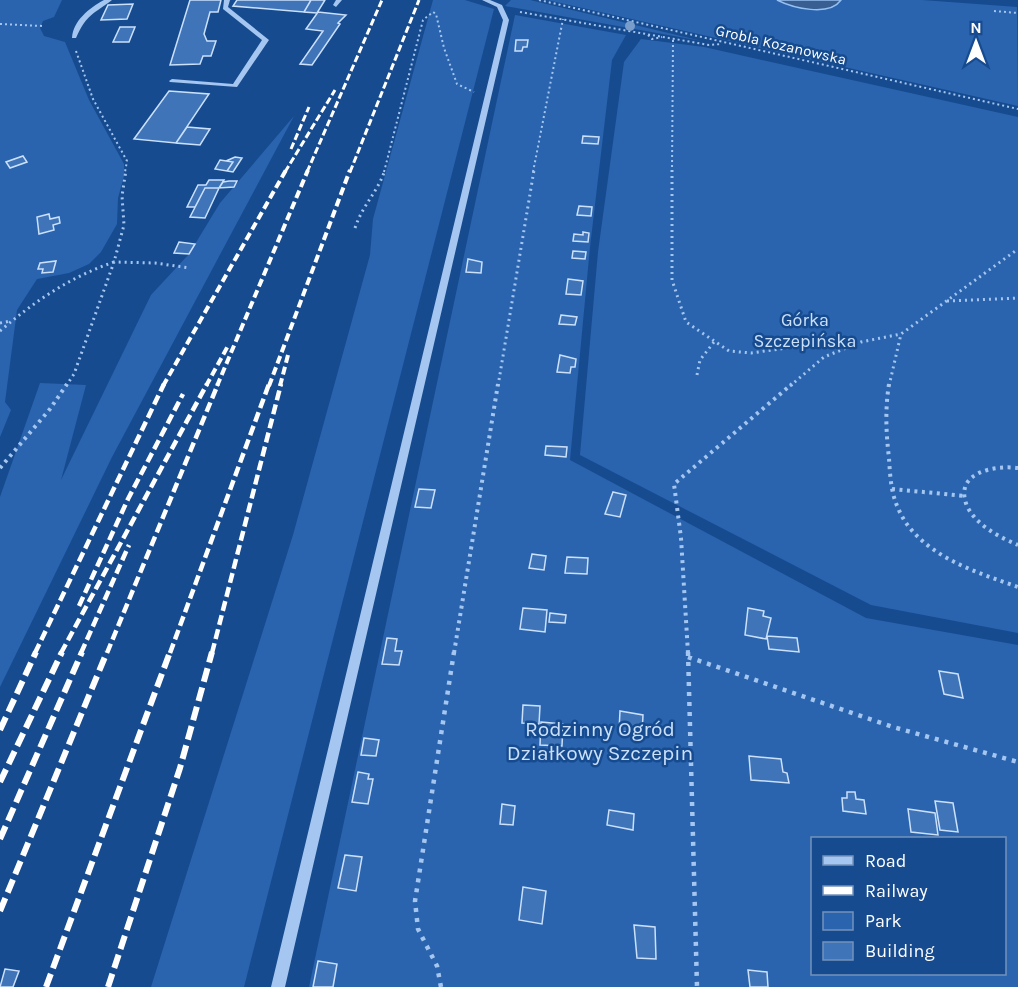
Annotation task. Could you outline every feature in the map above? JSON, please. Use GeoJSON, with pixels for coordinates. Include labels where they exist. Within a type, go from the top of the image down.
{"type":"FeatureCollection","features":[{"type":"Feature","properties":{"kind":"street"},"geometry":{"type":"LineString","coordinates":[[74,37],[77,27],[87,13],[109,0]]}},
{"type":"Feature","properties":{"kind":"street"},"geometry":{"type":"LineString","coordinates":[[172,81],[235,86],[266,40],[225,8],[227,0]]}},
{"type":"Feature","properties":{"kind":"street"},"geometry":{"type":"LineString","coordinates":[[278,987],[506,20],[500,6],[485,0]]}},
{"type":"Feature","properties":{"kind":"path","name":"Grobla Kozanowska"},"geometry":{"type":"LineString","coordinates":[[539,0],[1018,109]]}},
{"type":"Feature","properties":{"kind":"path"},"geometry":{"type":"LineString","coordinates":[[502,9],[647,35],[652,39],[663,37],[709,45],[726,43]]}},
{"type":"Feature","properties":{"kind":"path"},"geometry":{"type":"LineString","coordinates":[[994,11],[1018,12]]}},
{"type":"Feature","properties":{"kind":"path"},"geometry":{"type":"LineString","coordinates":[[355,228],[361,210],[378,190],[390,154],[423,20],[433,12],[436,14],[444,48],[457,84],[488,96]]}},
{"type":"Feature","properties":{"kind":"path"},"geometry":{"type":"LineString","coordinates":[[441,987],[435,958],[421,937],[416,922],[417,880],[530,189],[563,19]]}},
{"type":"Feature","properties":{"kind":"path"},"geometry":{"type":"LineString","coordinates":[[0,24],[43,26]]}},
{"type":"Feature","properties":{"kind":"path"},"geometry":{"type":"LineString","coordinates":[[0,468],[50,409],[74,374],[114,262],[124,225],[122,196],[127,161],[93,99],[75,50],[74,37]]}},
{"type":"Feature","properties":{"kind":"path"},"geometry":{"type":"LineString","coordinates":[[673,39],[672,280],[686,322],[729,351],[751,353],[830,342],[861,342]]}},
{"type":"Feature","properties":{"kind":"path"},"geometry":{"type":"LineString","coordinates":[[697,987],[688,657],[681,538],[674,484],[824,357],[861,342],[901,334],[1018,249]]}},
{"type":"Feature","properties":{"kind":"path"},"geometry":{"type":"LineString","coordinates":[[0,331],[52,288],[88,270],[114,262],[155,263],[190,268]]}},
{"type":"Feature","properties":{"kind":"path"},"geometry":{"type":"LineString","coordinates":[[947,301],[1018,298]]}},
{"type":"Feature","properties":{"kind":"path"},"geometry":{"type":"LineString","coordinates":[[0,323],[12,320]]}},
{"type":"Feature","properties":{"kind":"path"},"geometry":{"type":"LineString","coordinates":[[901,334],[886,402],[885,429],[892,489],[899,512],[933,548],[967,568],[1018,587]]}},
{"type":"Feature","properties":{"kind":"path"},"geometry":{"type":"LineString","coordinates":[[697,375],[700,360],[714,342]]}},
{"type":"Feature","properties":{"kind":"path"},"geometry":{"type":"LineString","coordinates":[[1018,468],[1006,465],[977,471],[967,480],[965,496],[967,506],[986,527],[1001,538],[1018,545]]}},
{"type":"Feature","properties":{"kind":"path"},"geometry":{"type":"LineString","coordinates":[[892,489],[965,496]]}},
{"type":"Feature","properties":{"kind":"path"},"geometry":{"type":"LineString","coordinates":[[688,657],[812,701],[960,747],[1018,762]]}},
{"type":"Feature","properties":{"kind":"green space"},"geometry":{"type":"Polygon","coordinates":[[[0,0],[62,0],[54,17],[43,21],[40,28],[44,36],[65,42],[89,100],[124,164],[124,176],[118,198],[117,224],[101,252],[89,264],[69,273],[37,279],[17,310],[5,402],[11,410],[0,437],[0,0]]]}},
{"type":"Feature","properties":{"kind":"green space"},"geometry":{"type":"Polygon","coordinates":[[[433,0],[465,0],[494,9],[244,987],[151,987],[293,535],[370,255],[373,219],[433,0]]]}},
{"type":"Feature","properties":{"kind":"green space"},"geometry":{"type":"Polygon","coordinates":[[[511,0],[530,0],[702,41],[505,6],[511,0]]]}},
{"type":"Feature","properties":{"kind":"green space"},"geometry":{"type":"Polygon","coordinates":[[[547,0],[777,0],[792,6],[820,10],[835,5],[841,0],[922,0],[1017,7],[1018,106],[547,0]]]}},
{"type":"Feature","properties":{"kind":"green space","name":"Rodzinny Ogród Działkowy Szczepin"},"geometry":{"type":"Polygon","coordinates":[[[515,15],[626,35],[612,60],[590,247],[570,460],[866,618],[1018,645],[1018,987],[309,987],[515,15]]]}},
{"type":"Feature","properties":{"kind":"green space","name":"Górka Szczepińska"},"geometry":{"type":"Polygon","coordinates":[[[641,39],[704,47],[1018,117],[1018,633],[871,605],[580,455],[598,252],[624,62],[641,39]]]}},
{"type":"Feature","properties":{"kind":"green space"},"geometry":{"type":"Polygon","coordinates":[[[294,116],[112,457],[0,687],[0,497],[40,383],[86,385],[61,480],[151,295],[189,254],[220,203],[294,116]]]}},
{"type":"Feature","properties":{"kind":"shaded area"},"geometry":{"type":"Polygon","coordinates":[[[777,0],[841,0],[835,5],[820,10],[792,6],[777,0]]]}},
{"type":"Feature","properties":{"kind":"building"},"geometry":{"type":"Polygon","coordinates":[[[190,0],[221,0],[218,12],[210,12],[204,34],[207,41],[216,41],[211,56],[203,56],[200,64],[170,65],[190,0]]]}},
{"type":"Feature","properties":{"kind":"building"},"geometry":{"type":"Polygon","coordinates":[[[237,0],[311,0],[304,12],[233,6],[237,0]]]}},
{"type":"Feature","properties":{"kind":"building"},"geometry":{"type":"Polygon","coordinates":[[[311,0],[325,0],[317,13],[304,12],[311,0]]]}},
{"type":"Feature","properties":{"kind":"building"},"geometry":{"type":"Polygon","coordinates":[[[133,4],[127,19],[101,20],[108,5],[133,4]]]}},
{"type":"Feature","properties":{"kind":"building"},"geometry":{"type":"Polygon","coordinates":[[[318,12],[346,15],[338,23],[340,24],[312,65],[300,64],[323,31],[306,29],[318,12]]]}},
{"type":"Feature","properties":{"kind":"building"},"geometry":{"type":"Polygon","coordinates":[[[120,27],[135,27],[129,42],[113,42],[120,27]]]}},
{"type":"Feature","properties":{"kind":"building"},"geometry":{"type":"Polygon","coordinates":[[[516,40],[528,40],[527,47],[523,47],[522,51],[515,51],[516,40]]]}},
{"type":"Feature","properties":{"kind":"building"},"geometry":{"type":"Polygon","coordinates":[[[169,91],[209,94],[176,143],[134,139],[169,91]]]}},
{"type":"Feature","properties":{"kind":"building"},"geometry":{"type":"Polygon","coordinates":[[[187,127],[210,129],[200,145],[176,143],[187,127]]]}},
{"type":"Feature","properties":{"kind":"building"},"geometry":{"type":"Polygon","coordinates":[[[583,136],[599,137],[598,144],[582,143],[583,136]]]}},
{"type":"Feature","properties":{"kind":"building"},"geometry":{"type":"Polygon","coordinates":[[[23,156],[27,162],[10,168],[6,162],[23,156]]]}},
{"type":"Feature","properties":{"kind":"building"},"geometry":{"type":"Polygon","coordinates":[[[235,157],[242,158],[233,172],[227,171],[233,162],[226,161],[235,157]]]}},
{"type":"Feature","properties":{"kind":"building"},"geometry":{"type":"Polygon","coordinates":[[[220,160],[233,162],[227,171],[215,169],[220,160]]]}},
{"type":"Feature","properties":{"kind":"building"},"geometry":{"type":"Polygon","coordinates":[[[209,180],[224,180],[219,188],[205,188],[195,207],[187,207],[198,185],[206,185],[209,180]]]}},
{"type":"Feature","properties":{"kind":"building"},"geometry":{"type":"Polygon","coordinates":[[[237,181],[234,187],[219,188],[223,182],[237,181]]]}},
{"type":"Feature","properties":{"kind":"building"},"geometry":{"type":"Polygon","coordinates":[[[205,188],[219,188],[205,218],[190,217],[205,188]]]}},
{"type":"Feature","properties":{"kind":"building"},"geometry":{"type":"Polygon","coordinates":[[[579,206],[592,207],[591,216],[577,215],[579,206]]]}},
{"type":"Feature","properties":{"kind":"building"},"geometry":{"type":"Polygon","coordinates":[[[49,214],[50,219],[59,217],[60,223],[53,225],[54,230],[39,234],[37,217],[49,214]]]}},
{"type":"Feature","properties":{"kind":"building"},"geometry":{"type":"Polygon","coordinates":[[[583,232],[589,233],[588,242],[573,241],[574,234],[583,235],[583,232]]]}},
{"type":"Feature","properties":{"kind":"building"},"geometry":{"type":"Polygon","coordinates":[[[179,242],[195,244],[189,254],[174,253],[179,242]]]}},
{"type":"Feature","properties":{"kind":"building"},"geometry":{"type":"Polygon","coordinates":[[[573,251],[586,252],[585,259],[572,258],[573,251]]]}},
{"type":"Feature","properties":{"kind":"building"},"geometry":{"type":"Polygon","coordinates":[[[468,259],[482,262],[481,273],[466,272],[468,259]]]}},
{"type":"Feature","properties":{"kind":"building"},"geometry":{"type":"Polygon","coordinates":[[[56,261],[53,272],[42,273],[43,269],[38,269],[40,263],[56,261]]]}},
{"type":"Feature","properties":{"kind":"building"},"geometry":{"type":"Polygon","coordinates":[[[568,279],[583,281],[581,295],[566,294],[568,279]]]}},
{"type":"Feature","properties":{"kind":"building"},"geometry":{"type":"Polygon","coordinates":[[[561,315],[577,317],[575,325],[559,324],[561,315]]]}},
{"type":"Feature","properties":{"kind":"building"},"geometry":{"type":"Polygon","coordinates":[[[560,355],[576,359],[575,367],[571,367],[570,373],[557,372],[560,355]]]}},
{"type":"Feature","properties":{"kind":"building"},"geometry":{"type":"Polygon","coordinates":[[[546,446],[567,447],[566,457],[545,455],[546,446]]]}},
{"type":"Feature","properties":{"kind":"building"},"geometry":{"type":"Polygon","coordinates":[[[419,489],[435,490],[431,508],[415,507],[419,489]]]}},
{"type":"Feature","properties":{"kind":"building"},"geometry":{"type":"Polygon","coordinates":[[[613,492],[626,495],[620,517],[605,514],[613,492]]]}},
{"type":"Feature","properties":{"kind":"building"},"geometry":{"type":"Polygon","coordinates":[[[532,554],[546,556],[544,570],[529,568],[532,554]]]}},
{"type":"Feature","properties":{"kind":"building"},"geometry":{"type":"Polygon","coordinates":[[[567,557],[588,558],[587,574],[565,573],[567,557]]]}},
{"type":"Feature","properties":{"kind":"building"},"geometry":{"type":"Polygon","coordinates":[[[523,608],[547,610],[545,632],[520,629],[523,608]]]}},
{"type":"Feature","properties":{"kind":"building"},"geometry":{"type":"Polygon","coordinates":[[[748,608],[764,611],[763,616],[771,618],[766,639],[745,635],[748,608]]]}},
{"type":"Feature","properties":{"kind":"building"},"geometry":{"type":"Polygon","coordinates":[[[550,613],[566,615],[565,623],[549,622],[550,613]]]}},
{"type":"Feature","properties":{"kind":"building"},"geometry":{"type":"Polygon","coordinates":[[[767,636],[797,638],[799,652],[769,649],[767,636]]]}},
{"type":"Feature","properties":{"kind":"building"},"geometry":{"type":"Polygon","coordinates":[[[387,638],[397,639],[395,651],[402,651],[399,665],[382,664],[387,638]]]}},
{"type":"Feature","properties":{"kind":"building"},"geometry":{"type":"Polygon","coordinates":[[[939,671],[958,674],[963,698],[944,694],[939,671]]]}},
{"type":"Feature","properties":{"kind":"building"},"geometry":{"type":"Polygon","coordinates":[[[523,705],[540,706],[539,724],[522,723],[523,705]]]}},
{"type":"Feature","properties":{"kind":"building"},"geometry":{"type":"Polygon","coordinates":[[[620,711],[643,715],[642,735],[619,731],[620,711]]]}},
{"type":"Feature","properties":{"kind":"building"},"geometry":{"type":"Polygon","coordinates":[[[541,722],[563,724],[562,746],[540,745],[541,722]]]}},
{"type":"Feature","properties":{"kind":"building"},"geometry":{"type":"Polygon","coordinates":[[[364,738],[379,740],[376,756],[361,755],[364,738]]]}},
{"type":"Feature","properties":{"kind":"building"},"geometry":{"type":"Polygon","coordinates":[[[749,756],[781,759],[783,772],[787,773],[789,783],[751,780],[749,756]]]}},
{"type":"Feature","properties":{"kind":"building"},"geometry":{"type":"Polygon","coordinates":[[[358,772],[369,774],[368,779],[373,779],[368,804],[352,802],[358,772]]]}},
{"type":"Feature","properties":{"kind":"building"},"geometry":{"type":"Polygon","coordinates":[[[847,792],[855,792],[856,799],[864,800],[866,814],[843,811],[842,798],[847,798],[847,792]]]}},
{"type":"Feature","properties":{"kind":"building"},"geometry":{"type":"Polygon","coordinates":[[[935,801],[953,803],[958,832],[940,830],[935,801]]]}},
{"type":"Feature","properties":{"kind":"building"},"geometry":{"type":"Polygon","coordinates":[[[502,804],[515,806],[513,825],[500,824],[502,804]]]}},
{"type":"Feature","properties":{"kind":"building"},"geometry":{"type":"Polygon","coordinates":[[[908,809],[935,813],[938,835],[911,832],[908,809]]]}},
{"type":"Feature","properties":{"kind":"building"},"geometry":{"type":"Polygon","coordinates":[[[609,810],[634,814],[633,830],[607,825],[609,810]]]}},
{"type":"Feature","properties":{"kind":"building"},"geometry":{"type":"Polygon","coordinates":[[[345,855],[362,857],[356,891],[338,888],[345,855]]]}},
{"type":"Feature","properties":{"kind":"building"},"geometry":{"type":"Polygon","coordinates":[[[523,887],[546,891],[542,924],[519,920],[523,887]]]}},
{"type":"Feature","properties":{"kind":"building"},"geometry":{"type":"Polygon","coordinates":[[[634,925],[655,927],[656,959],[637,958],[634,925]]]}},
{"type":"Feature","properties":{"kind":"building"},"geometry":{"type":"Polygon","coordinates":[[[318,961],[337,964],[333,987],[313,987],[318,961]]]}},
{"type":"Feature","properties":{"kind":"building"},"geometry":{"type":"Polygon","coordinates":[[[5,969],[19,971],[13,987],[0,987],[5,969]]]}},
{"type":"Feature","properties":{"kind":"building"},"geometry":{"type":"Polygon","coordinates":[[[748,970],[767,972],[768,987],[750,987],[748,970]]]}},
{"type":"Feature","properties":{"kind":"railway"},"geometry":{"type":"LineString","coordinates":[[307,172],[382,0]]}},
{"type":"Feature","properties":{"kind":"railway"},"geometry":{"type":"LineString","coordinates":[[350,172],[419,0]]}},
{"type":"Feature","properties":{"kind":"railway"},"geometry":{"type":"LineString","coordinates":[[285,172],[335,90]]}},
{"type":"Feature","properties":{"kind":"railway"},"geometry":{"type":"LineString","coordinates":[[291,149],[309,107]]}},
{"type":"Feature","properties":{"kind":"railway"},"geometry":{"type":"LineString","coordinates":[[163,386],[286,170]]}},
{"type":"Feature","properties":{"kind":"railway"},"geometry":{"type":"LineString","coordinates":[[217,386],[308,170]]}},
{"type":"Feature","properties":{"kind":"railway"},"geometry":{"type":"LineString","coordinates":[[269,386],[350,170]]}},
{"type":"Feature","properties":{"kind":"railway"},"geometry":{"type":"LineString","coordinates":[[206,386],[229,344]]}},
{"type":"Feature","properties":{"kind":"railway"},"geometry":{"type":"LineString","coordinates":[[280,386],[288,355]]}},
{"type":"Feature","properties":{"kind":"railway"},"geometry":{"type":"LineString","coordinates":[[61,653],[207,384]]}},
{"type":"Feature","properties":{"kind":"railway"},"geometry":{"type":"LineString","coordinates":[[107,653],[218,384]]}},
{"type":"Feature","properties":{"kind":"railway"},"geometry":{"type":"LineString","coordinates":[[170,653],[269,384]]}},
{"type":"Feature","properties":{"kind":"railway"},"geometry":{"type":"LineString","coordinates":[[212,653],[281,384]]}},
{"type":"Feature","properties":{"kind":"railway"},"geometry":{"type":"LineString","coordinates":[[35,653],[163,386]]}},
{"type":"Feature","properties":{"kind":"railway"},"geometry":{"type":"LineString","coordinates":[[79,606],[128,499],[183,394]]}},
{"type":"Feature","properties":{"kind":"railway"},"geometry":{"type":"LineString","coordinates":[[81,653],[129,545]]}},
{"type":"Feature","properties":{"kind":"railway"},"geometry":{"type":"LineString","coordinates":[[0,730],[36,652]]}},
{"type":"Feature","properties":{"kind":"railway"},"geometry":{"type":"LineString","coordinates":[[0,782],[62,652]]}},
{"type":"Feature","properties":{"kind":"railway"},"geometry":{"type":"LineString","coordinates":[[0,839],[82,652]]}},
{"type":"Feature","properties":{"kind":"railway"},"geometry":{"type":"LineString","coordinates":[[0,911],[107,652]]}},
{"type":"Feature","properties":{"kind":"railway"},"geometry":{"type":"LineString","coordinates":[[46,987],[170,652]]}},
{"type":"Feature","properties":{"kind":"railway"},"geometry":{"type":"LineString","coordinates":[[108,987],[180,768],[212,652]]}}]}
